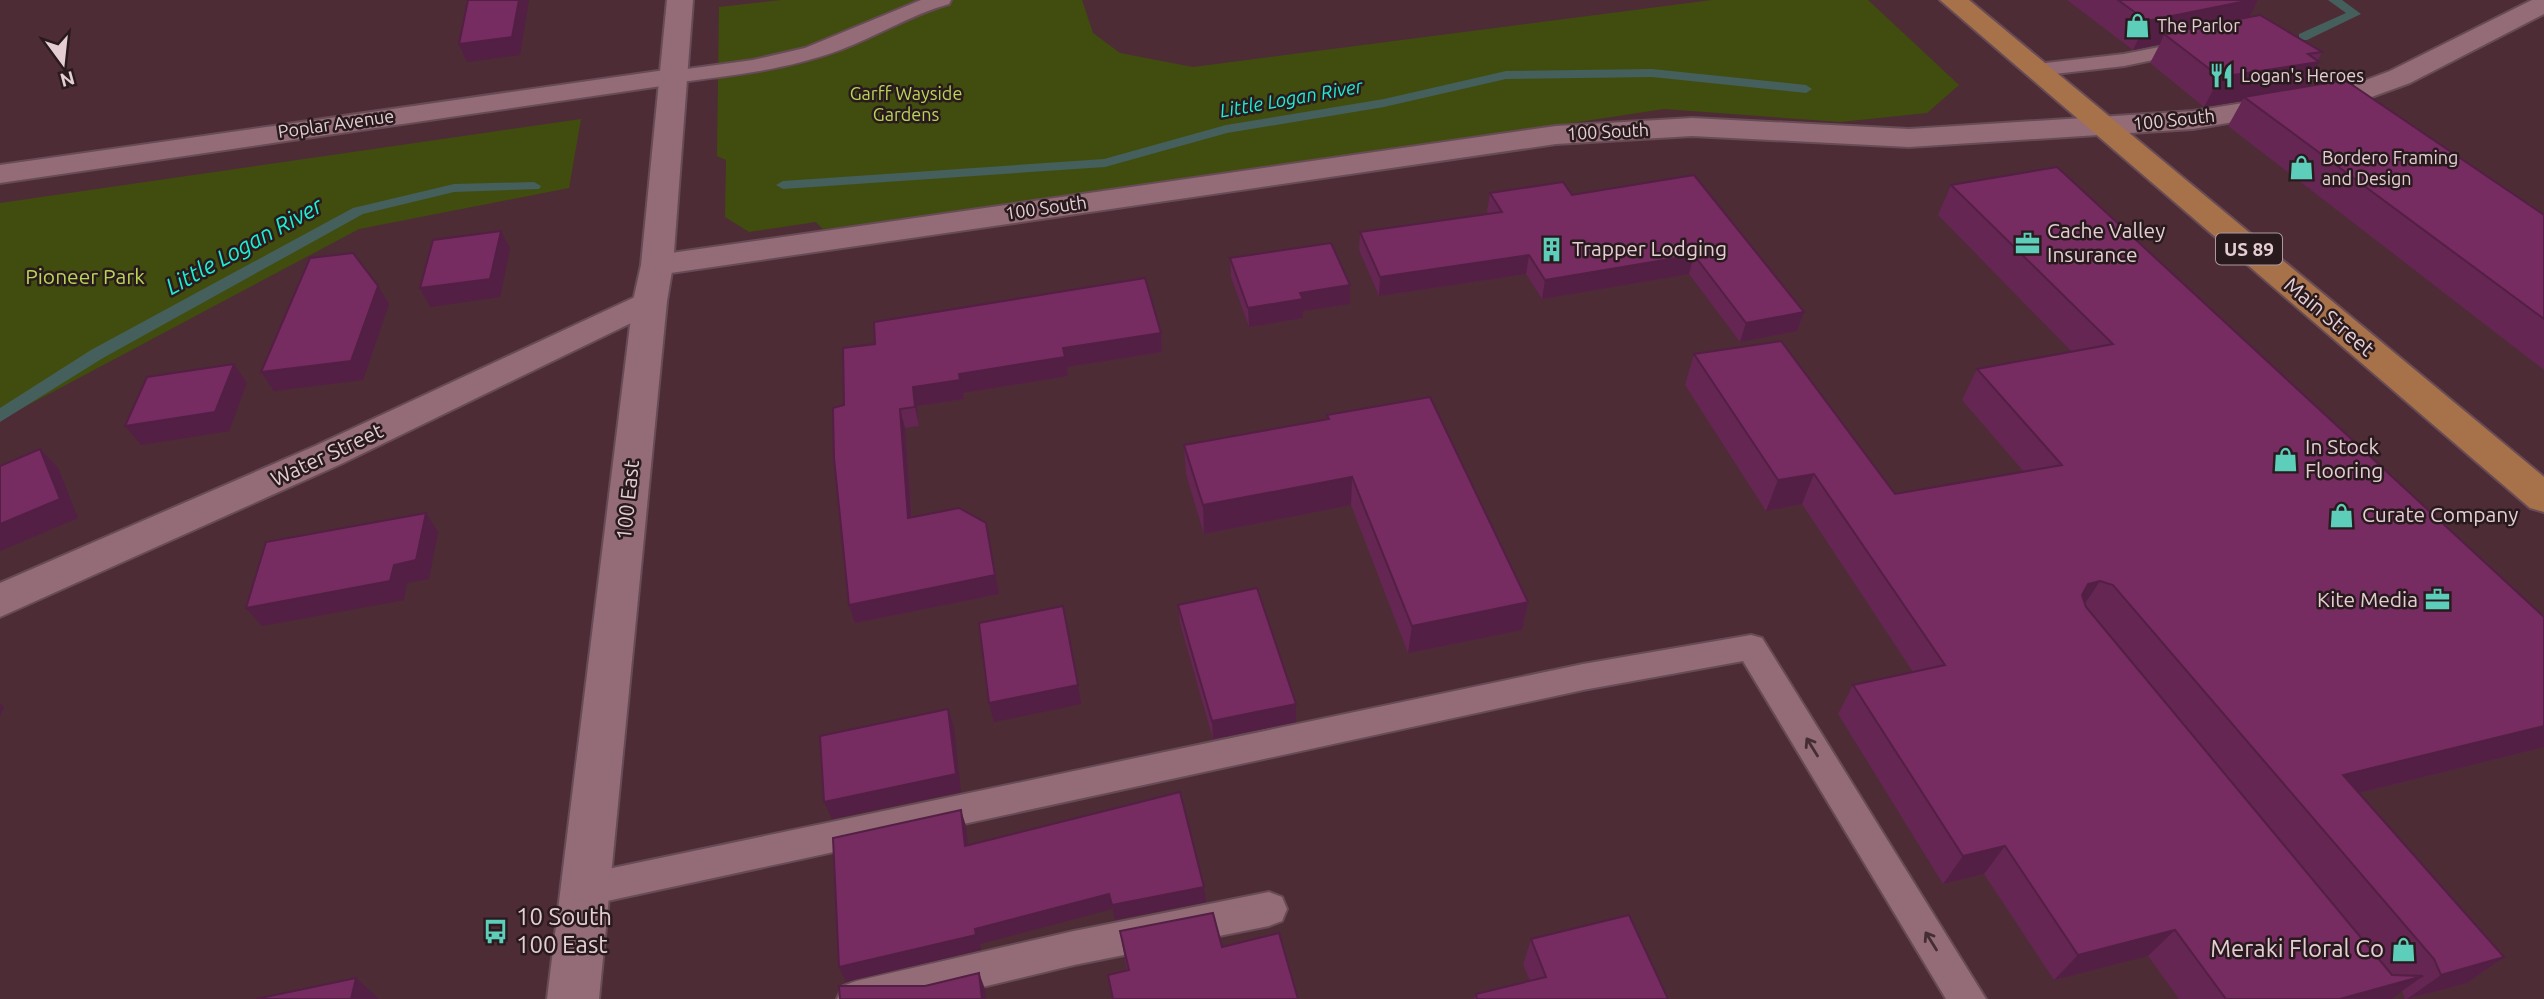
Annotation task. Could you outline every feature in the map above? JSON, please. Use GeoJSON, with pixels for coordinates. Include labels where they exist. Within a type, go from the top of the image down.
{"type":"FeatureCollection","features":[{"type":"Feature","properties":{"kind":"highway","name":"Main Street"},"geometry":{"type":"LineString","coordinates":[[1953,0],[2544,498]]}},
{"type":"Feature","properties":{"kind":"street","name":"100 East"},"geometry":{"type":"LineString","coordinates":[[573,999],[656,266],[680,0]]}},
{"type":"Feature","properties":{"kind":"street","name":"100 South"},"geometry":{"type":"LineString","coordinates":[[656,266],[1556,135],[1692,127],[1909,138],[2193,120],[2356,93],[2400,77],[2544,4]]}},
{"type":"Feature","properties":{"kind":"street","name":"Poplar Avenue"},"geometry":{"type":"LineString","coordinates":[[0,174],[671,86]]}},
{"type":"Feature","properties":{"kind":"street","name":"Water Street"},"geometry":{"type":"LineString","coordinates":[[0,601],[327,455],[656,266]]}},
{"type":"Feature","properties":{"kind":"lane"},"geometry":{"type":"LineString","coordinates":[[671,86],[833,46],[924,4],[942,0]]}},
{"type":"Feature","properties":{"kind":"lane"},"geometry":{"type":"LineString","coordinates":[[2037,70],[2124,60],[2204,44]]}},
{"type":"Feature","properties":{"kind":"lane"},"geometry":{"type":"LineString","coordinates":[[584,890],[1555,683],[1751,647],[1967,999]]}},
{"type":"Feature","properties":{"kind":"lane"},"geometry":{"type":"LineString","coordinates":[[856,999],[1074,948],[1269,909]]}},
{"type":"Feature","properties":{"kind":"green space","name":"Garff Wayside Gardens"},"geometry":{"type":"Polygon","coordinates":[[[781,0],[1082,0],[1093,33],[1120,53],[1193,67],[1712,0],[1868,0],[1959,85],[1927,113],[1840,122],[1664,109],[1112,193],[823,229],[816,222],[749,232],[725,217],[726,160],[717,156],[719,7],[781,0]]]}},
{"type":"Feature","properties":{"kind":"green space","name":"Pioneer Park"},"geometry":{"type":"Polygon","coordinates":[[[581,119],[569,188],[359,229],[0,420],[0,203],[581,119]]]}},
{"type":"Feature","properties":{"kind":"building"},"geometry":{"type":"Polygon","coordinates":[[[468,0],[519,0],[512,37],[459,44],[468,0]]]}},
{"type":"Feature","properties":{"kind":"building"},"geometry":{"type":"Polygon","coordinates":[[[2118,0],[2251,0],[2147,21],[2118,0]]]}},
{"type":"Feature","properties":{"kind":"building"},"geometry":{"type":"Polygon","coordinates":[[[2260,15],[2322,52],[2308,54],[2319,62],[2220,77],[2164,34],[2260,15]]]}},
{"type":"Feature","properties":{"kind":"building"},"geometry":{"type":"Polygon","coordinates":[[[2345,80],[2544,215],[2544,319],[2244,97],[2345,80]]]}},
{"type":"Feature","properties":{"kind":"building"},"geometry":{"type":"Polygon","coordinates":[[[2057,167],[2544,617],[2544,726],[2343,775],[2504,957],[2441,975],[2434,959],[2113,585],[2100,581],[2088,584],[2082,595],[2086,607],[2392,975],[2423,976],[2340,999],[2226,999],[2175,930],[2078,955],[2005,846],[1963,856],[1853,685],[1945,665],[1814,474],[1778,480],[1694,354],[1781,341],[1895,494],[2062,465],[1977,369],[2113,344],[1951,185],[2057,167]]]}},
{"type":"Feature","properties":{"kind":"building"},"geometry":{"type":"Polygon","coordinates":[[[1694,175],[1804,312],[1746,323],[1694,255],[1545,280],[1529,255],[1380,277],[1360,232],[1502,212],[1490,193],[1563,182],[1572,195],[1694,175]]]}},
{"type":"Feature","properties":{"kind":"building"},"geometry":{"type":"Polygon","coordinates":[[[501,231],[490,279],[420,288],[433,240],[501,231]]]}},
{"type":"Feature","properties":{"kind":"building"},"geometry":{"type":"Polygon","coordinates":[[[1331,243],[1350,285],[1300,293],[1303,299],[1248,308],[1230,258],[1331,243]]]}},
{"type":"Feature","properties":{"kind":"building"},"geometry":{"type":"Polygon","coordinates":[[[353,253],[378,286],[351,361],[261,372],[310,258],[353,253]]]}},
{"type":"Feature","properties":{"kind":"building"},"geometry":{"type":"Polygon","coordinates":[[[1145,278],[1161,333],[1063,348],[1065,357],[959,374],[960,380],[913,387],[915,407],[900,409],[908,518],[959,508],[986,523],[995,575],[849,605],[834,458],[833,408],[844,405],[843,348],[875,344],[874,322],[1145,278]]]}},
{"type":"Feature","properties":{"kind":"building"},"geometry":{"type":"Polygon","coordinates":[[[234,364],[215,412],[125,426],[147,377],[234,364]]]}},
{"type":"Feature","properties":{"kind":"building"},"geometry":{"type":"Polygon","coordinates":[[[1430,397],[1528,602],[1412,626],[1352,477],[1203,505],[1184,445],[1329,419],[1327,415],[1430,397]]]}},
{"type":"Feature","properties":{"kind":"building"},"geometry":{"type":"Polygon","coordinates":[[[40,449],[60,499],[0,524],[0,466],[40,449]]]}},
{"type":"Feature","properties":{"kind":"building"},"geometry":{"type":"Polygon","coordinates":[[[426,513],[416,560],[394,565],[390,581],[246,608],[266,542],[426,513]]]}},
{"type":"Feature","properties":{"kind":"building"},"geometry":{"type":"Polygon","coordinates":[[[1257,588],[1296,704],[1212,721],[1178,605],[1257,588]]]}},
{"type":"Feature","properties":{"kind":"building"},"geometry":{"type":"Polygon","coordinates":[[[1063,606],[1078,685],[989,703],[979,623],[1063,606]]]}},
{"type":"Feature","properties":{"kind":"building"},"geometry":{"type":"Polygon","coordinates":[[[948,709],[956,774],[824,802],[820,736],[948,709]]]}},
{"type":"Feature","properties":{"kind":"building"},"geometry":{"type":"Polygon","coordinates":[[[1180,792],[1204,887],[1112,905],[1109,894],[975,929],[976,935],[839,967],[833,838],[961,810],[965,846],[1180,792]]]}},
{"type":"Feature","properties":{"kind":"building"},"geometry":{"type":"Polygon","coordinates":[[[1213,913],[1222,947],[1279,933],[1298,999],[1113,999],[1108,975],[1129,970],[1120,931],[1213,913]]]}},
{"type":"Feature","properties":{"kind":"building"},"geometry":{"type":"Polygon","coordinates":[[[1629,915],[1668,999],[1477,999],[1476,994],[1546,977],[1531,939],[1629,915]]]}},
{"type":"Feature","properties":{"kind":"building"},"geometry":{"type":"Polygon","coordinates":[[[979,973],[982,999],[840,999],[839,986],[925,986],[979,973]]]}},
{"type":"Feature","properties":{"kind":"building"},"geometry":{"type":"Polygon","coordinates":[[[356,978],[351,999],[256,999],[356,978]]]}},
{"type":"Feature","properties":{"kind":"waterway","name":"Little Logan River"},"geometry":{"type":"LineString","coordinates":[[2303,37],[2355,14],[2334,0]]}},
{"type":"Feature","properties":{"kind":"waterway","name":"Little Logan River"},"geometry":{"type":"LineString","coordinates":[[783,185],[1105,163],[1226,129],[1384,103],[1506,75],[1652,73],[1806,89]]}},
{"type":"Feature","properties":{"kind":"waterway","name":"Little Logan River"},"geometry":{"type":"LineString","coordinates":[[0,416],[97,354],[358,211],[454,188],[534,186]]}},
{"type":"Feature","properties":{"kind":"place","name":"The Parlor"},"geometry":{"type":"Point","coordinates":[2137,26]}},
{"type":"Feature","properties":{"kind":"place","name":"Logan's Heroes"},"geometry":{"type":"Point","coordinates":[2221,76]}},
{"type":"Feature","properties":{"kind":"place","name":"Bordero Framing and Design"},"geometry":{"type":"Point","coordinates":[2302,168]}},
{"type":"Feature","properties":{"kind":"place","name":"Cache Valley Insurance"},"geometry":{"type":"Point","coordinates":[2027,243]}},
{"type":"Feature","properties":{"kind":"place","name":"Trapper Lodging"},"geometry":{"type":"Point","coordinates":[1552,249]}},
{"type":"Feature","properties":{"kind":"place","name":"In Stock Flooring"},"geometry":{"type":"Point","coordinates":[2285,459]}},
{"type":"Feature","properties":{"kind":"place","name":"Curate Company"},"geometry":{"type":"Point","coordinates":[2342,515]}},
{"type":"Feature","properties":{"kind":"place","name":"Kite Media"},"geometry":{"type":"Point","coordinates":[2438,600]}},
{"type":"Feature","properties":{"kind":"place","name":"10 South 100 East"},"geometry":{"type":"Point","coordinates":[496,931]}},
{"type":"Feature","properties":{"kind":"place","name":"Meraki Floral Co"},"geometry":{"type":"Point","coordinates":[2404,949]}}]}
